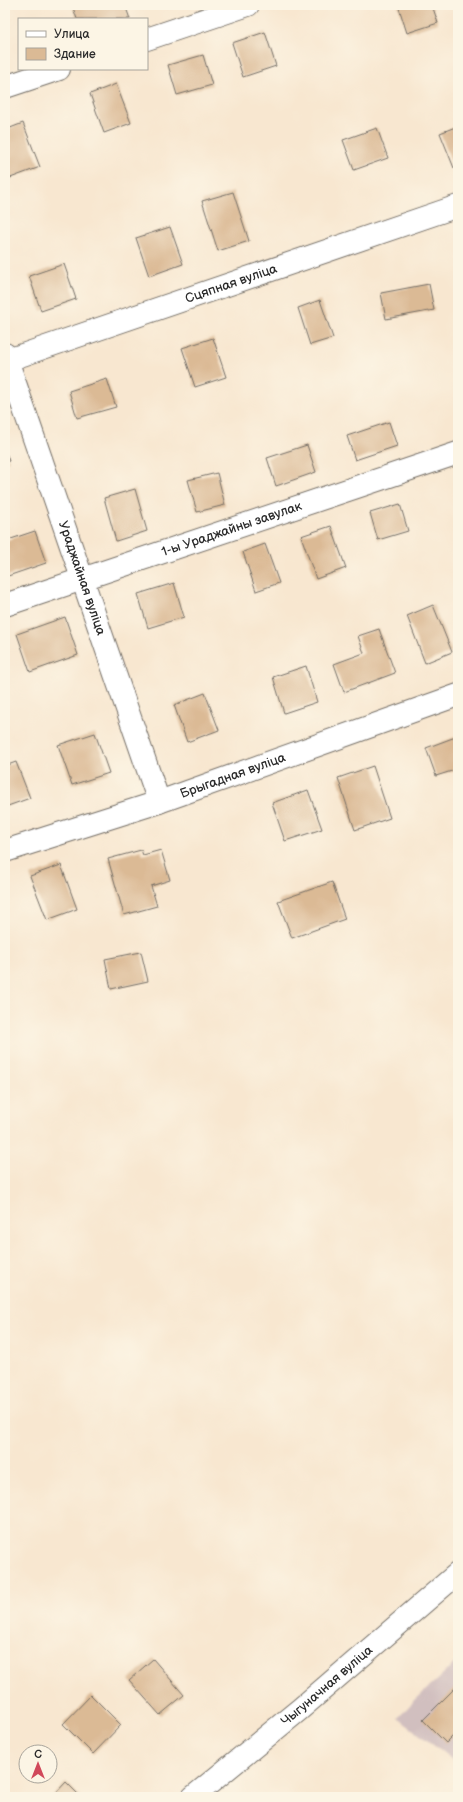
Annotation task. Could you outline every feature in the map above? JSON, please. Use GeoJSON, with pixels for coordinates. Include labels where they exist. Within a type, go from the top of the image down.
{"type":"FeatureCollection","features":[{"type":"Feature","properties":{"kind":"street"},"geometry":{"type":"LineString","coordinates":[[148,39],[248,5]]}},
{"type":"Feature","properties":{"kind":"street"},"geometry":{"type":"LineString","coordinates":[[5,87],[56,70]]}},
{"type":"Feature","properties":{"kind":"street","name":"Сцяпная вуліца"},"geometry":{"type":"LineString","coordinates":[[6,358],[458,206]]}},
{"type":"Feature","properties":{"kind":"street","name":"Ураджайная вуліца"},"geometry":{"type":"LineString","coordinates":[[6,358],[159,802]]}},
{"type":"Feature","properties":{"kind":"street","name":"1-ы Ураджайны завулак"},"geometry":{"type":"LineString","coordinates":[[5,606],[458,453]]}},
{"type":"Feature","properties":{"kind":"street","name":"Брыгадная вуліца"},"geometry":{"type":"LineString","coordinates":[[5,851],[159,802],[458,695]]}},
{"type":"Feature","properties":{"kind":"street","name":"Чыгуначная вуліца"},"geometry":{"type":"LineString","coordinates":[[193,1797],[299,1710],[458,1573]]}},
{"type":"Feature","properties":{"kind":"shaded area"},"geometry":{"type":"Polygon","coordinates":[[[458,1660],[458,1764],[398,1718],[458,1660]]]}},
{"type":"Feature","properties":{"kind":"building"},"geometry":{"type":"Polygon","coordinates":[[[72,5],[125,5],[130,18],[77,18],[72,5]]]}},
{"type":"Feature","properties":{"kind":"building"},"geometry":{"type":"Polygon","coordinates":[[[398,5],[432,5],[438,23],[407,33],[398,5]]]}},
{"type":"Feature","properties":{"kind":"building"},"geometry":{"type":"Polygon","coordinates":[[[265,32],[276,66],[243,77],[232,43],[265,32]]]}},
{"type":"Feature","properties":{"kind":"building"},"geometry":{"type":"Polygon","coordinates":[[[203,55],[212,85],[177,95],[168,65],[203,55]]]}},
{"type":"Feature","properties":{"kind":"building"},"geometry":{"type":"Polygon","coordinates":[[[116,84],[131,123],[104,133],[90,94],[116,84]]]}},
{"type":"Feature","properties":{"kind":"building"},"geometry":{"type":"Polygon","coordinates":[[[23,123],[40,167],[5,180],[5,130],[23,123]]]}},
{"type":"Feature","properties":{"kind":"building"},"geometry":{"type":"Polygon","coordinates":[[[458,126],[458,166],[454,168],[440,133],[458,126]]]}},
{"type":"Feature","properties":{"kind":"building"},"geometry":{"type":"Polygon","coordinates":[[[377,128],[388,158],[354,170],[343,140],[377,128]]]}},
{"type":"Feature","properties":{"kind":"building"},"geometry":{"type":"Polygon","coordinates":[[[233,192],[249,241],[218,251],[202,201],[233,192]]]}},
{"type":"Feature","properties":{"kind":"building"},"geometry":{"type":"Polygon","coordinates":[[[170,227],[183,264],[149,276],[136,238],[170,227]]]}},
{"type":"Feature","properties":{"kind":"building"},"geometry":{"type":"Polygon","coordinates":[[[64,264],[76,299],[41,311],[29,276],[64,264]]]}},
{"type":"Feature","properties":{"kind":"building"},"geometry":{"type":"Polygon","coordinates":[[[429,284],[434,310],[386,319],[381,293],[429,284]]]}},
{"type":"Feature","properties":{"kind":"building"},"geometry":{"type":"Polygon","coordinates":[[[320,300],[333,338],[310,345],[298,308],[320,300]]]}},
{"type":"Feature","properties":{"kind":"building"},"geometry":{"type":"Polygon","coordinates":[[[213,338],[226,377],[195,387],[182,348],[213,338]]]}},
{"type":"Feature","properties":{"kind":"building"},"geometry":{"type":"Polygon","coordinates":[[[107,379],[116,407],[77,418],[69,391],[107,379]]]}},
{"type":"Feature","properties":{"kind":"building"},"geometry":{"type":"Polygon","coordinates":[[[389,422],[397,446],[355,460],[347,436],[389,422]]]}},
{"type":"Feature","properties":{"kind":"building"},"geometry":{"type":"Polygon","coordinates":[[[307,445],[316,472],[276,486],[267,458],[307,445]]]}},
{"type":"Feature","properties":{"kind":"building"},"geometry":{"type":"Polygon","coordinates":[[[5,450],[9,461],[5,462],[5,450]]]}},
{"type":"Feature","properties":{"kind":"building"},"geometry":{"type":"Polygon","coordinates":[[[217,473],[225,505],[197,512],[188,480],[217,473]]]}},
{"type":"Feature","properties":{"kind":"building"},"geometry":{"type":"Polygon","coordinates":[[[135,489],[147,531],[116,541],[104,498],[135,489]]]}},
{"type":"Feature","properties":{"kind":"building"},"geometry":{"type":"Polygon","coordinates":[[[400,504],[408,531],[378,540],[370,513],[400,504]]]}},
{"type":"Feature","properties":{"kind":"building"},"geometry":{"type":"Polygon","coordinates":[[[331,526],[346,568],[316,579],[301,536],[331,526]]]}},
{"type":"Feature","properties":{"kind":"building"},"geometry":{"type":"Polygon","coordinates":[[[35,531],[46,563],[5,577],[5,541],[35,531]]]}},
{"type":"Feature","properties":{"kind":"building"},"geometry":{"type":"Polygon","coordinates":[[[265,544],[279,583],[256,591],[243,552],[265,544]]]}},
{"type":"Feature","properties":{"kind":"building"},"geometry":{"type":"Polygon","coordinates":[[[174,583],[184,617],[148,628],[138,594],[174,583]]]}},
{"type":"Feature","properties":{"kind":"building"},"geometry":{"type":"Polygon","coordinates":[[[433,605],[452,652],[425,663],[407,616],[433,605]]]}},
{"type":"Feature","properties":{"kind":"building"},"geometry":{"type":"Polygon","coordinates":[[[65,617],[78,655],[30,672],[17,634],[65,617]]]}},
{"type":"Feature","properties":{"kind":"building"},"geometry":{"type":"Polygon","coordinates":[[[379,629],[395,673],[344,692],[334,664],[364,653],[358,636],[379,629]]]}},
{"type":"Feature","properties":{"kind":"building"},"geometry":{"type":"Polygon","coordinates":[[[306,666],[317,702],[284,713],[273,677],[306,666]]]}},
{"type":"Feature","properties":{"kind":"building"},"geometry":{"type":"Polygon","coordinates":[[[205,693],[219,730],[187,742],[174,705],[205,693]]]}},
{"type":"Feature","properties":{"kind":"building"},"geometry":{"type":"Polygon","coordinates":[[[95,733],[109,773],[72,785],[58,745],[95,733]]]}},
{"type":"Feature","properties":{"kind":"building"},"geometry":{"type":"Polygon","coordinates":[[[458,736],[458,769],[436,776],[426,748],[458,736]]]}},
{"type":"Feature","properties":{"kind":"building"},"geometry":{"type":"Polygon","coordinates":[[[16,762],[30,798],[5,807],[5,766],[16,762]]]}},
{"type":"Feature","properties":{"kind":"building"},"geometry":{"type":"Polygon","coordinates":[[[373,766],[390,818],[355,830],[338,778],[373,766]]]}},
{"type":"Feature","properties":{"kind":"building"},"geometry":{"type":"Polygon","coordinates":[[[308,790],[322,829],[285,841],[272,803],[308,790]]]}},
{"type":"Feature","properties":{"kind":"building"},"geometry":{"type":"Polygon","coordinates":[[[141,850],[143,855],[161,850],[170,880],[151,886],[157,906],[124,915],[108,859],[141,850]]]}},
{"type":"Feature","properties":{"kind":"building"},"geometry":{"type":"Polygon","coordinates":[[[61,865],[77,909],[47,920],[30,876],[61,865]]]}},
{"type":"Feature","properties":{"kind":"building"},"geometry":{"type":"Polygon","coordinates":[[[332,882],[345,919],[292,938],[278,901],[332,882]]]}},
{"type":"Feature","properties":{"kind":"building"},"geometry":{"type":"Polygon","coordinates":[[[141,952],[148,981],[111,989],[105,959],[141,952]]]}},
{"type":"Feature","properties":{"kind":"building"},"geometry":{"type":"Polygon","coordinates":[[[153,1659],[184,1695],[160,1715],[129,1680],[153,1659]]]}},
{"type":"Feature","properties":{"kind":"building"},"geometry":{"type":"Polygon","coordinates":[[[458,1685],[458,1731],[446,1743],[423,1720],[458,1685]]]}},
{"type":"Feature","properties":{"kind":"building"},"geometry":{"type":"Polygon","coordinates":[[[91,1695],[121,1725],[93,1754],[63,1724],[91,1695]]]}},
{"type":"Feature","properties":{"kind":"building"},"geometry":{"type":"Polygon","coordinates":[[[66,1782],[81,1797],[52,1797],[66,1782]]]}}]}
